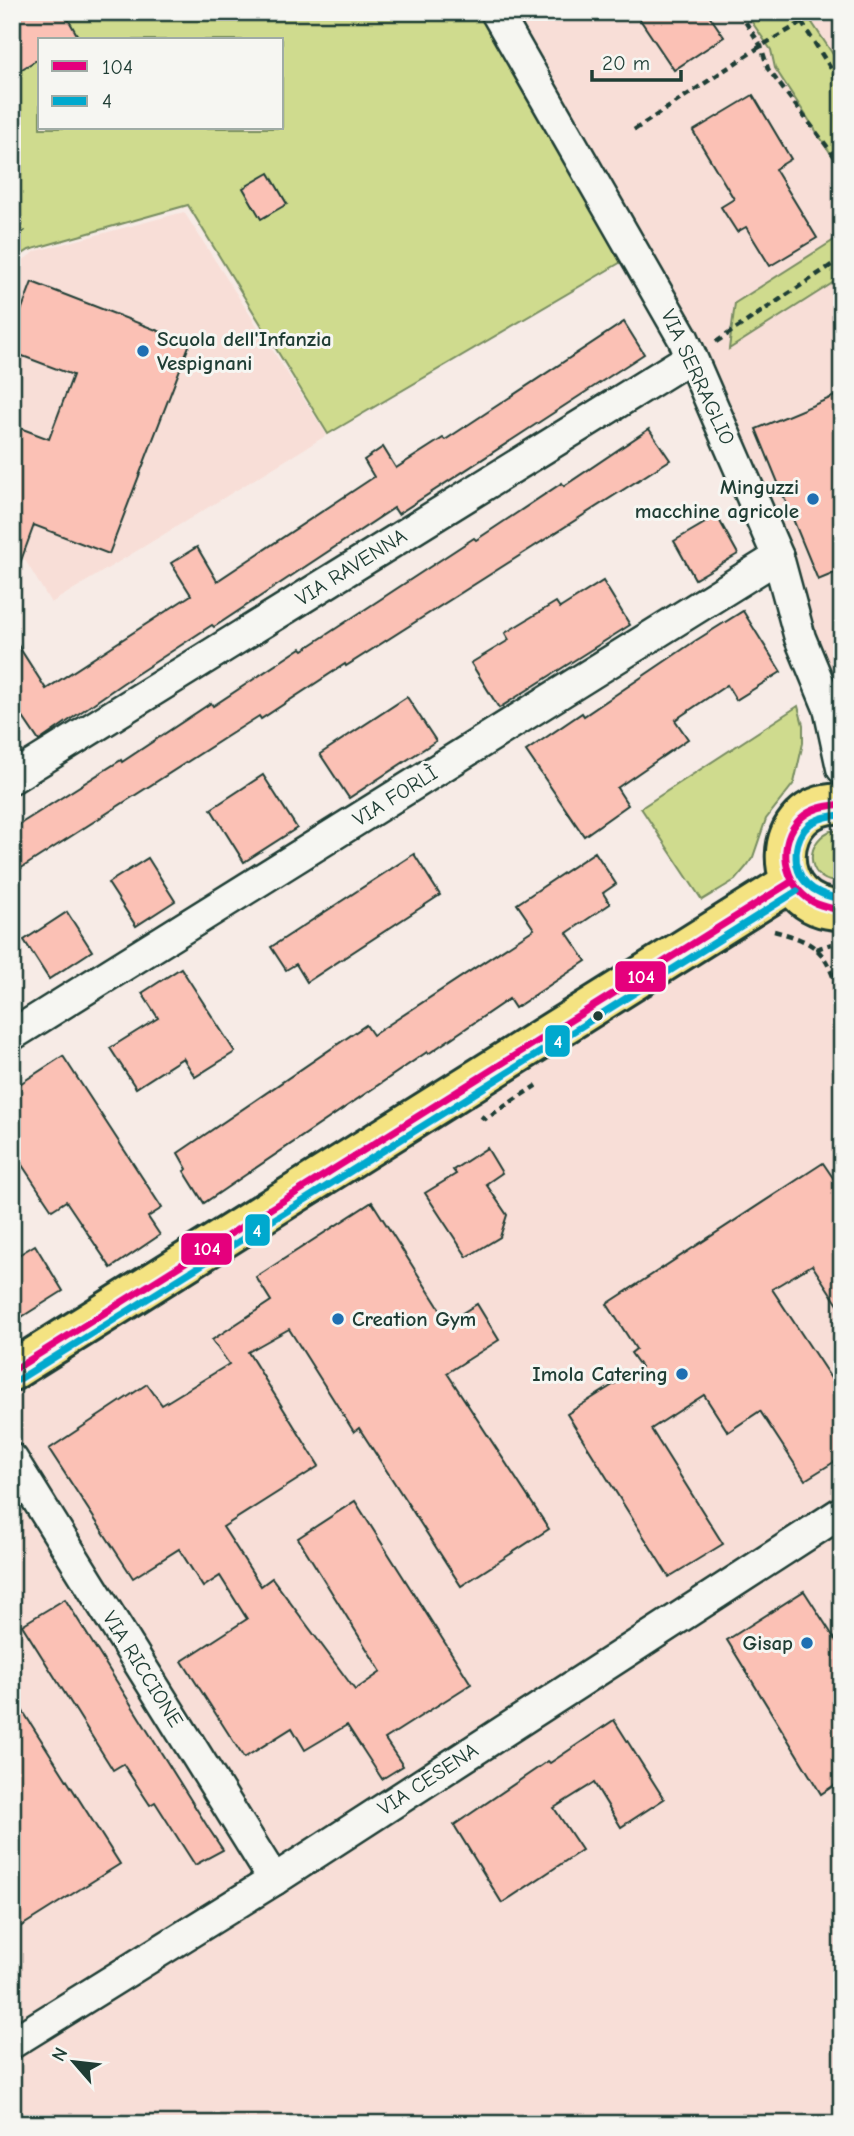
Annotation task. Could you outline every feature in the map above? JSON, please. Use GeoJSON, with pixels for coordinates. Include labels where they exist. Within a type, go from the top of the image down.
{"type":"FeatureCollection","features":[{"type":"Feature","properties":{"kind":"main road"},"geometry":{"type":"LineString","coordinates":[[841,912],[811,903],[799,894],[786,867],[785,852],[788,838],[806,814],[820,807],[842,804]]}},
{"type":"Feature","properties":{"kind":"main road"},"geometry":{"type":"LineString","coordinates":[[12,1371],[791,882]]}},
{"type":"Feature","properties":{"kind":"street","name":"VIA SERRAGLIO"},"geometry":{"type":"LineString","coordinates":[[496,12],[683,338],[778,557],[800,638],[829,708],[842,768]]}},
{"type":"Feature","properties":{"kind":"street","name":"VIA RAVENNA"},"geometry":{"type":"LineString","coordinates":[[12,778],[691,357]]}},
{"type":"Feature","properties":{"kind":"street","name":"VIA FORLÌ"},"geometry":{"type":"LineString","coordinates":[[12,1035],[778,557]]}},
{"type":"Feature","properties":{"kind":"street","name":"VIA RICCIONE"},"geometry":{"type":"LineString","coordinates":[[12,1459],[274,1880]]}},
{"type":"Feature","properties":{"kind":"street","name":"VIA CESENA"},"geometry":{"type":"LineString","coordinates":[[12,2043],[274,1880],[842,1512]]}},
{"type":"Feature","properties":{"kind":"path"},"geometry":{"type":"LineString","coordinates":[[739,12],[761,46],[768,69],[842,166]]}},
{"type":"Feature","properties":{"kind":"path"},"geometry":{"type":"LineString","coordinates":[[795,12],[842,86]]}},
{"type":"Feature","properties":{"kind":"path"},"geometry":{"type":"LineString","coordinates":[[634,130],[761,46],[801,23]]}},
{"type":"Feature","properties":{"kind":"path"},"geometry":{"type":"LineString","coordinates":[[12,210],[24,232]]}},
{"type":"Feature","properties":{"kind":"path"},"geometry":{"type":"LineString","coordinates":[[691,357],[842,258]]}},
{"type":"Feature","properties":{"kind":"path"},"geometry":{"type":"LineString","coordinates":[[816,949],[827,961],[842,1002]]}},
{"type":"Feature","properties":{"kind":"shaded area"},"geometry":{"type":"Polygon","coordinates":[[[484,12],[842,12],[842,752],[718,421],[484,12]]]}},
{"type":"Feature","properties":{"kind":"shaded area","name":"Scuola dell'Infanzia Vespignani"},"geometry":{"type":"Polygon","coordinates":[[[184,212],[327,435],[51,603],[25,560],[12,553],[12,268],[36,251],[184,212]]]}},
{"type":"Feature","properties":{"kind":"shaded area"},"geometry":{"type":"Polygon","coordinates":[[[842,862],[842,2124],[12,2124],[12,1379],[403,1147],[842,862]]]}},
{"type":"Feature","properties":{"kind":"green space"},"geometry":{"type":"Polygon","coordinates":[[[12,12],[484,12],[635,254],[328,434],[188,205],[29,250],[12,261],[12,12]]]}},
{"type":"Feature","properties":{"kind":"green space"},"geometry":{"type":"Polygon","coordinates":[[[745,12],[805,12],[842,68],[842,203],[835,160],[775,68],[771,50],[745,12]]]}},
{"type":"Feature","properties":{"kind":"green space"},"geometry":{"type":"Polygon","coordinates":[[[842,235],[842,277],[729,349],[735,303],[842,235]]]}},
{"type":"Feature","properties":{"kind":"green space"},"geometry":{"type":"Polygon","coordinates":[[[798,706],[803,725],[803,743],[794,783],[766,819],[753,857],[747,866],[735,880],[702,900],[641,808],[798,706]]]}},
{"type":"Feature","properties":{"kind":"green space"},"geometry":{"type":"Polygon","coordinates":[[[830,831],[842,831],[842,882],[822,877],[812,863],[815,845],[830,831]]]}},
{"type":"Feature","properties":{"kind":"building"},"geometry":{"type":"Polygon","coordinates":[[[12,12],[64,12],[79,38],[38,38],[38,59],[12,75],[12,12]]]}},
{"type":"Feature","properties":{"kind":"building"},"geometry":{"type":"Polygon","coordinates":[[[635,12],[707,12],[724,37],[674,70],[635,12]]]}},
{"type":"Feature","properties":{"kind":"building"},"geometry":{"type":"Polygon","coordinates":[[[753,95],[791,159],[775,169],[817,238],[770,266],[746,227],[737,232],[721,207],[734,199],[693,131],[753,95]]]}},
{"type":"Feature","properties":{"kind":"building"},"geometry":{"type":"Polygon","coordinates":[[[269,173],[287,204],[261,219],[243,188],[269,173]]]}},
{"type":"Feature","properties":{"kind":"building"},"geometry":{"type":"Polygon","coordinates":[[[32,282],[190,343],[109,554],[34,525],[15,577],[12,576],[12,425],[49,439],[73,375],[12,352],[12,335],[32,282]]]}},
{"type":"Feature","properties":{"kind":"building"},"geometry":{"type":"Polygon","coordinates":[[[624,322],[644,354],[398,514],[394,508],[214,627],[212,625],[123,683],[39,741],[12,701],[12,636],[46,689],[191,595],[171,563],[197,547],[217,581],[374,477],[364,460],[383,447],[396,468],[443,438],[445,440],[624,322]]]}},
{"type":"Feature","properties":{"kind":"building","name":"Minguzzi macchine agricole"},"geometry":{"type":"Polygon","coordinates":[[[842,393],[842,570],[818,580],[756,429],[842,393]]]}},
{"type":"Feature","properties":{"kind":"building"},"geometry":{"type":"Polygon","coordinates":[[[649,429],[670,460],[261,719],[259,716],[12,874],[12,829],[121,760],[122,762],[211,703],[213,706],[301,648],[303,650],[474,538],[476,540],[562,483],[564,486],[649,429]]]}},
{"type":"Feature","properties":{"kind":"building"},"geometry":{"type":"Polygon","coordinates":[[[717,516],[738,554],[695,579],[674,541],[717,516]]]}},
{"type":"Feature","properties":{"kind":"building"},"geometry":{"type":"Polygon","coordinates":[[[603,581],[630,625],[499,708],[471,663],[509,640],[505,633],[556,602],[560,608],[603,581]]]}},
{"type":"Feature","properties":{"kind":"building"},"geometry":{"type":"Polygon","coordinates":[[[743,611],[781,672],[736,700],[727,685],[675,720],[688,739],[617,788],[628,805],[584,836],[526,751],[743,611]]]}},
{"type":"Feature","properties":{"kind":"building"},"geometry":{"type":"Polygon","coordinates":[[[407,697],[436,741],[349,798],[320,754],[407,697]]]}},
{"type":"Feature","properties":{"kind":"building"},"geometry":{"type":"Polygon","coordinates":[[[263,775],[297,828],[244,862],[211,809],[263,775]]]}},
{"type":"Feature","properties":{"kind":"building"},"geometry":{"type":"Polygon","coordinates":[[[595,852],[616,884],[603,893],[610,904],[567,933],[586,961],[515,1008],[509,999],[204,1203],[184,1171],[187,1169],[178,1153],[366,1025],[373,1035],[534,929],[517,904],[595,852]]]}},
{"type":"Feature","properties":{"kind":"building"},"geometry":{"type":"Polygon","coordinates":[[[414,854],[440,895],[307,982],[296,964],[286,970],[271,947],[414,854]]]}},
{"type":"Feature","properties":{"kind":"building"},"geometry":{"type":"Polygon","coordinates":[[[148,858],[175,901],[136,926],[108,883],[148,858]]]}},
{"type":"Feature","properties":{"kind":"building"},"geometry":{"type":"Polygon","coordinates":[[[67,912],[92,951],[49,979],[24,940],[67,912]]]}},
{"type":"Feature","properties":{"kind":"building"},"geometry":{"type":"Polygon","coordinates":[[[181,968],[235,1052],[195,1077],[183,1058],[136,1088],[110,1048],[158,1018],[142,993],[181,968]]]}},
{"type":"Feature","properties":{"kind":"building"},"geometry":{"type":"Polygon","coordinates":[[[63,1056],[162,1208],[148,1217],[160,1235],[111,1268],[66,1201],[52,1210],[12,1150],[12,1089],[63,1056]]]}},
{"type":"Feature","properties":{"kind":"building"},"geometry":{"type":"Polygon","coordinates":[[[487,1148],[502,1173],[486,1184],[507,1215],[500,1237],[467,1257],[425,1193],[456,1174],[453,1170],[487,1148]]]}},
{"type":"Feature","properties":{"kind":"building"},"geometry":{"type":"Polygon","coordinates":[[[823,1163],[842,1191],[842,1311],[812,1265],[772,1289],[842,1395],[842,1457],[805,1480],[760,1411],[728,1432],[704,1395],[651,1429],[723,1544],[669,1577],[567,1414],[641,1367],[631,1353],[636,1349],[607,1304],[823,1163]]]}},
{"type":"Feature","properties":{"kind":"building"},"geometry":{"type":"Polygon","coordinates":[[[372,1202],[448,1322],[477,1304],[499,1340],[447,1373],[549,1529],[461,1586],[359,1428],[354,1432],[289,1329],[248,1352],[319,1466],[223,1527],[261,1586],[272,1578],[355,1690],[381,1672],[298,1538],[355,1501],[471,1684],[385,1739],[403,1766],[382,1779],[347,1725],[305,1750],[292,1728],[244,1758],[182,1661],[247,1619],[220,1576],[203,1587],[179,1549],[133,1578],[49,1449],[147,1384],[162,1405],[229,1364],[212,1340],[271,1301],[256,1277],[372,1202]]]}},
{"type":"Feature","properties":{"kind":"building"},"geometry":{"type":"Polygon","coordinates":[[[35,1245],[63,1291],[12,1323],[12,1259],[35,1245]]]}},
{"type":"Feature","properties":{"kind":"building"},"geometry":{"type":"Polygon","coordinates":[[[804,1591],[842,1650],[842,1780],[821,1794],[727,1640],[804,1591]]]}},
{"type":"Feature","properties":{"kind":"building"},"geometry":{"type":"Polygon","coordinates":[[[65,1599],[223,1850],[195,1865],[155,1802],[150,1805],[123,1764],[113,1770],[22,1625],[65,1599]]]}},
{"type":"Feature","properties":{"kind":"building"},"geometry":{"type":"Polygon","coordinates":[[[12,1694],[120,1864],[12,1932],[12,1694]]]}},
{"type":"Feature","properties":{"kind":"building"},"geometry":{"type":"Polygon","coordinates":[[[614,1720],[664,1799],[621,1827],[594,1783],[554,1808],[582,1850],[502,1903],[454,1825],[614,1720]]]}},
{"type":"Feature","properties":{"kind":"transit line","name":"104"},"geometry":{"type":"LineString","coordinates":[[839,910],[816,903],[803,894],[789,874],[786,851],[788,839],[801,818],[815,809],[842,804]]}},
{"type":"Feature","properties":{"kind":"transit line","name":"4"},"geometry":{"type":"LineString","coordinates":[[842,815],[821,818],[810,824],[800,837],[796,853],[798,870],[807,884],[819,892],[842,900]]}},
{"type":"Feature","properties":{"kind":"transit line","name":"104"},"geometry":{"type":"LineString","coordinates":[[12,1371],[791,882]]}},
{"type":"Feature","properties":{"kind":"transit line","name":"4"},"geometry":{"type":"LineString","coordinates":[[18,1380],[797,891]]}},
{"type":"Feature","properties":{"kind":"place","name":"Scuola dell'Infanzia Vespignani"},"geometry":{"type":"Point","coordinates":[143,351]}},
{"type":"Feature","properties":{"kind":"place","name":"Minguzzi macchine agricole"},"geometry":{"type":"Point","coordinates":[813,499]}},
{"type":"Feature","properties":{"kind":"place","name":"Creation Gym"},"geometry":{"type":"Point","coordinates":[338,1319]}},
{"type":"Feature","properties":{"kind":"place","name":"Imola Catering"},"geometry":{"type":"Point","coordinates":[682,1374]}},
{"type":"Feature","properties":{"kind":"place","name":"Gisap"},"geometry":{"type":"Point","coordinates":[807,1643]}}]}
